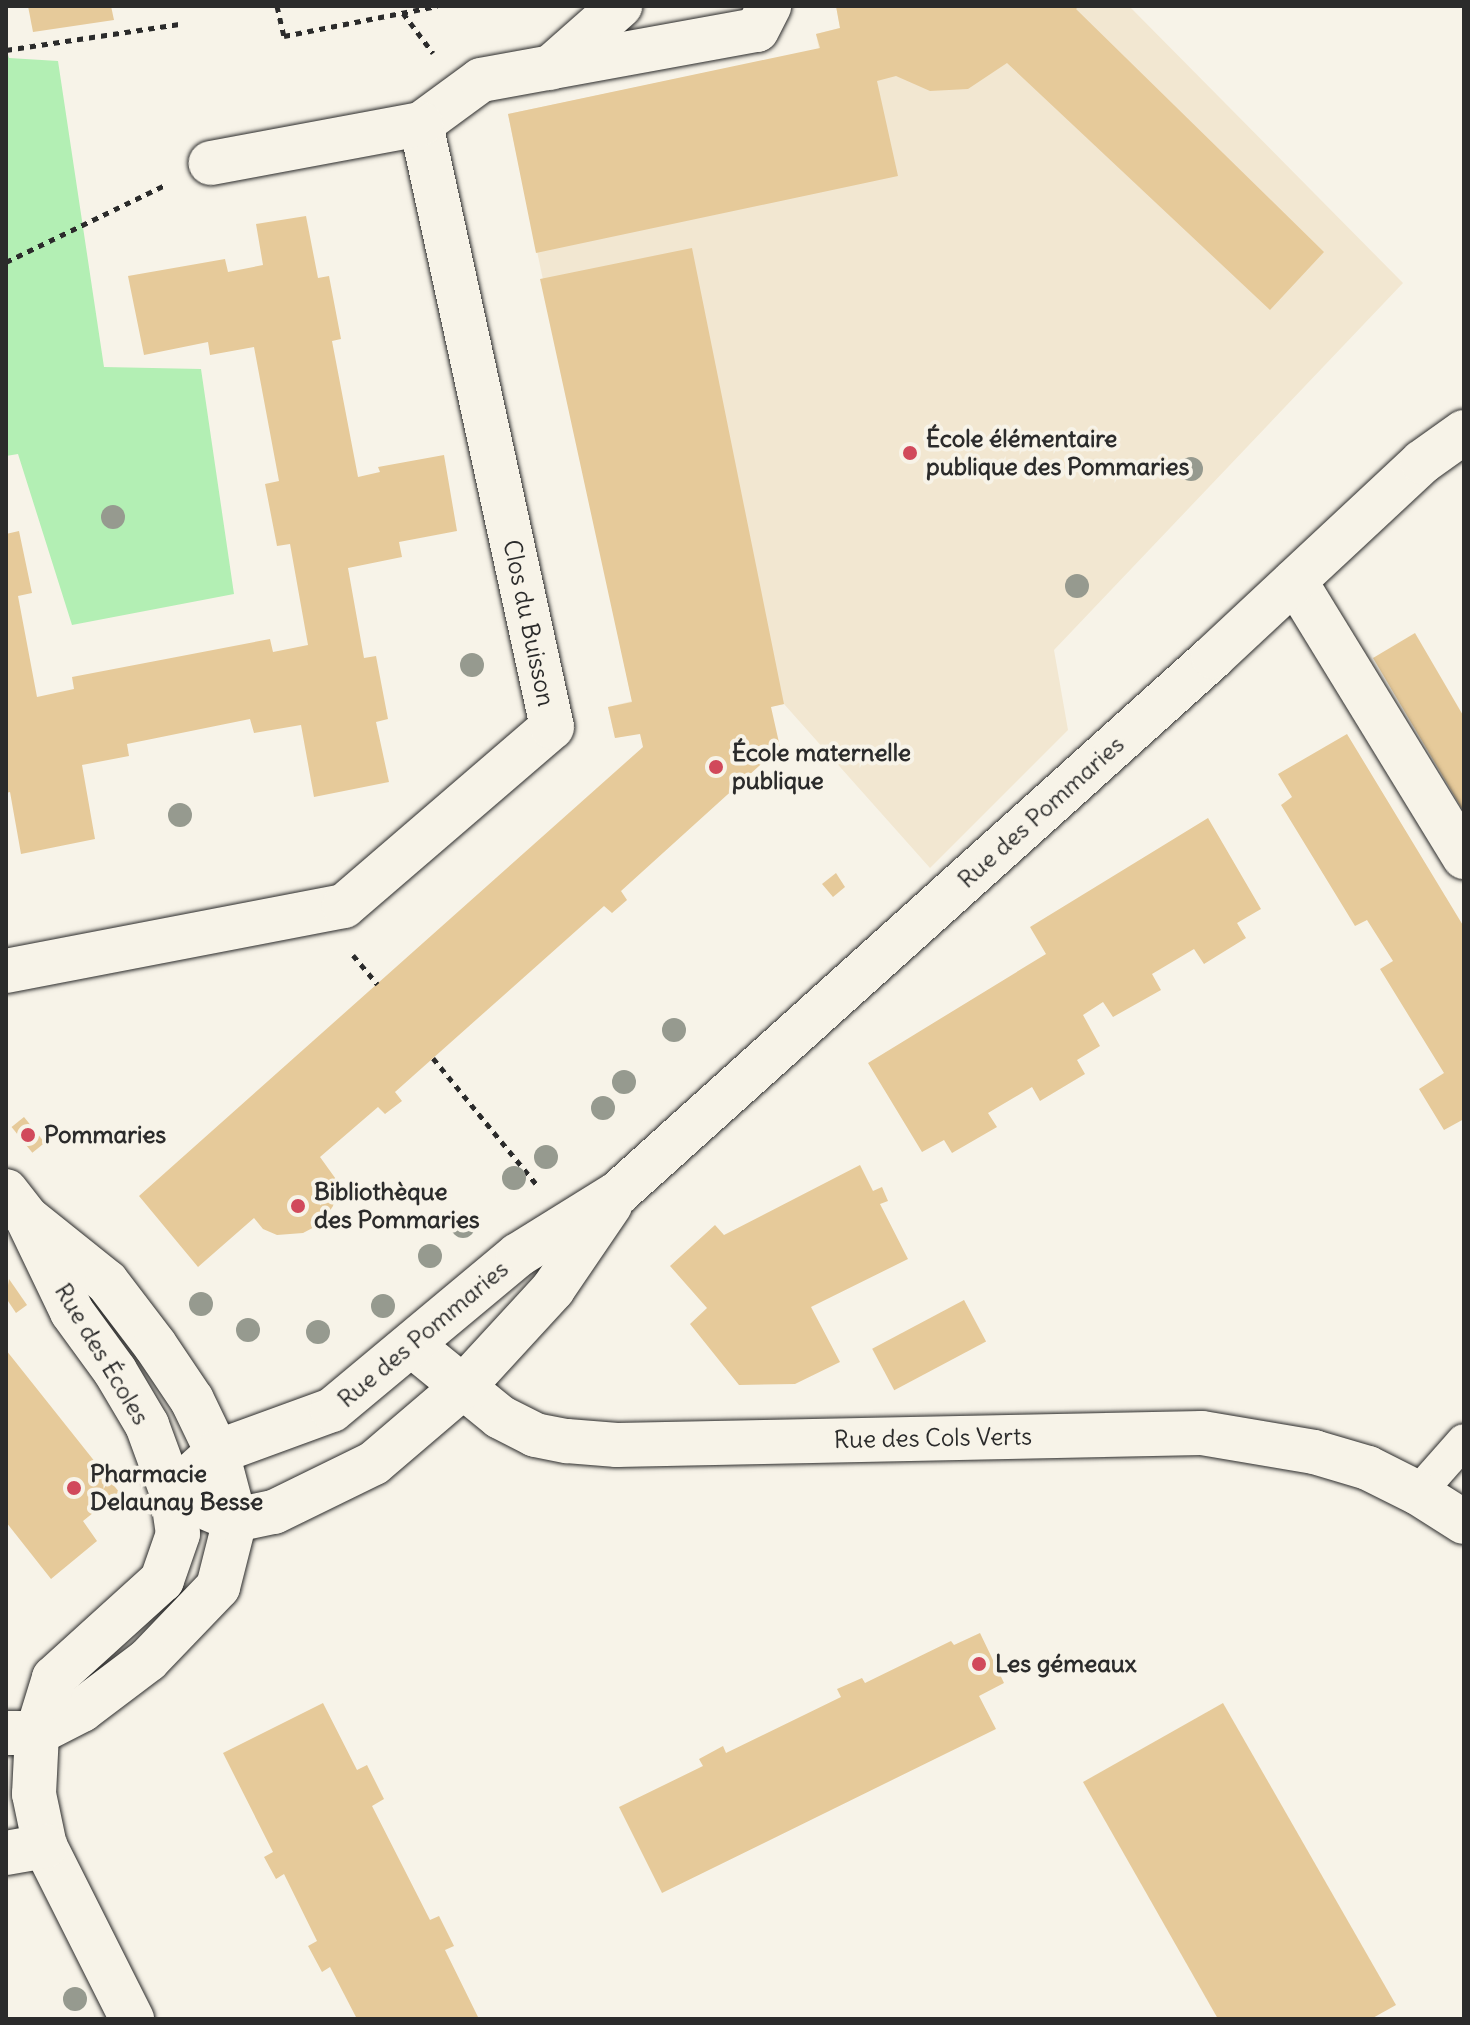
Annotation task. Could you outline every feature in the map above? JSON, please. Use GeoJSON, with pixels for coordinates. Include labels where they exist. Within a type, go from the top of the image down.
{"type":"FeatureCollection","features":[{"type":"Feature","properties":{"kind":"street"},"geometry":{"type":"LineString","coordinates":[[549,69],[620,6]]}},
{"type":"Feature","properties":{"kind":"street"},"geometry":{"type":"LineString","coordinates":[[211,163],[421,124],[481,80],[757,30],[769,6]]}},
{"type":"Feature","properties":{"kind":"street","name":"Clos du Buisson"},"geometry":{"type":"LineString","coordinates":[[6,971],[344,906],[552,727],[421,124]]}},
{"type":"Feature","properties":{"kind":"street","name":"Rue des Pommaries"},"geometry":{"type":"LineString","coordinates":[[172,1493],[217,1452],[332,1410],[413,1346],[518,1255],[618,1193],[1295,581],[1422,462],[1464,432]]}},
{"type":"Feature","properties":{"kind":"street"},"geometry":{"type":"LineString","coordinates":[[1295,581],[1464,857]]}},
{"type":"Feature","properties":{"kind":"street","name":"Rue des Pommaries"},"geometry":{"type":"LineString","coordinates":[[235,1520],[274,1512],[374,1463],[463,1387],[553,1289],[618,1193]]}},
{"type":"Feature","properties":{"kind":"street","name":"Rue des Écoles"},"geometry":{"type":"LineString","coordinates":[[17,1204],[107,1282],[192,1400],[217,1452]]}},
{"type":"Feature","properties":{"kind":"street","name":"Rue des Écoles"},"geometry":{"type":"LineString","coordinates":[[17,1204],[72,1312],[115,1371],[147,1425],[172,1493]]}},
{"type":"Feature","properties":{"kind":"street","name":"Rue des Cols Verts"},"geometry":{"type":"LineString","coordinates":[[413,1346],[516,1426],[535,1435],[567,1441],[617,1445],[1202,1433],[1314,1452],[1368,1468],[1418,1493],[1464,1522]]}},
{"type":"Feature","properties":{"kind":"street"},"geometry":{"type":"LineString","coordinates":[[22,1733],[82,1710],[148,1660],[218,1587],[235,1520],[217,1452]]}},
{"type":"Feature","properties":{"kind":"street"},"geometry":{"type":"LineString","coordinates":[[172,1493],[235,1520]]}},
{"type":"Feature","properties":{"kind":"street"},"geometry":{"type":"LineString","coordinates":[[132,2019],[26,1849],[34,1794],[22,1733],[54,1678],[162,1580],[178,1534],[172,1493]]}},
{"type":"Feature","properties":{"kind":"lane"},"geometry":{"type":"LineString","coordinates":[[1418,1493],[1464,1441]]}},
{"type":"Feature","properties":{"kind":"path"},"geometry":{"type":"LineString","coordinates":[[277,6],[284,36],[437,6]]}},
{"type":"Feature","properties":{"kind":"path"},"geometry":{"type":"LineString","coordinates":[[6,50],[181,24]]}},
{"type":"Feature","properties":{"kind":"path"},"geometry":{"type":"LineString","coordinates":[[6,262],[211,163]]}},
{"type":"Feature","properties":{"kind":"path"},"geometry":{"type":"LineString","coordinates":[[433,1058],[544,1194]]}},
{"type":"Feature","properties":{"kind":"shaded area","name":"École élémentaire publique des Pommaries"},"geometry":{"type":"Polygon","coordinates":[[[836,6],[1129,6],[1403,283],[1054,650],[1068,730],[930,868],[784,704],[615,738],[608,707],[632,701],[508,114],[819,49],[816,34],[840,28],[836,6]]]}},
{"type":"Feature","properties":{"kind":"green space"},"geometry":{"type":"Polygon","coordinates":[[[6,48],[9,58],[58,61],[104,367],[201,369],[234,594],[72,625],[18,454],[6,456],[6,48]]]}},
{"type":"Feature","properties":{"kind":"building"},"geometry":{"type":"Polygon","coordinates":[[[28,6],[111,6],[114,20],[33,32],[28,6]]]}},
{"type":"Feature","properties":{"kind":"building"},"geometry":{"type":"Polygon","coordinates":[[[836,6],[1079,6],[1076,9],[1324,252],[1270,310],[1007,63],[968,89],[930,91],[896,76],[877,81],[898,176],[536,253],[508,114],[820,48],[816,34],[840,28],[836,6]]]}},
{"type":"Feature","properties":{"kind":"building"},"geometry":{"type":"Polygon","coordinates":[[[306,216],[318,278],[329,276],[341,339],[332,341],[358,477],[380,472],[378,467],[444,455],[457,531],[399,542],[402,557],[348,568],[364,658],[376,656],[388,719],[376,722],[389,782],[314,797],[301,725],[254,733],[250,719],[127,744],[129,756],[82,765],[95,839],[21,854],[10,792],[6,793],[6,534],[19,531],[32,593],[18,596],[37,697],[74,689],[72,677],[270,639],[273,652],[308,645],[290,544],[277,546],[265,484],[279,481],[254,347],[210,355],[208,342],[144,355],[128,276],[225,259],[228,272],[263,265],[256,224],[306,216]]]}},
{"type":"Feature","properties":{"kind":"building"},"geometry":{"type":"Polygon","coordinates":[[[692,248],[784,704],[771,707],[780,747],[621,891],[627,900],[612,913],[604,906],[395,1092],[402,1101],[385,1114],[378,1107],[320,1157],[338,1182],[333,1206],[322,1223],[303,1233],[277,1235],[263,1229],[254,1218],[198,1267],[139,1196],[643,747],[640,734],[615,738],[608,707],[632,702],[540,279],[692,248]]]}},
{"type":"Feature","properties":{"kind":"building"},"geometry":{"type":"Polygon","coordinates":[[[1415,633],[1464,717],[1464,812],[1373,658],[1415,633]]]}},
{"type":"Feature","properties":{"kind":"building"},"geometry":{"type":"Polygon","coordinates":[[[1347,734],[1464,927],[1464,1119],[1444,1130],[1419,1089],[1444,1073],[1380,969],[1393,961],[1367,920],[1355,926],[1281,805],[1292,797],[1278,774],[1347,734]]]}},
{"type":"Feature","properties":{"kind":"building"},"geometry":{"type":"Polygon","coordinates":[[[1208,818],[1261,909],[1237,923],[1246,938],[1204,964],[1194,949],[1152,974],[1161,990],[1113,1017],[1103,1002],[1083,1015],[1100,1046],[1077,1060],[1085,1074],[1040,1101],[1032,1087],[988,1113],[997,1127],[952,1153],[944,1140],[922,1152],[868,1063],[1046,954],[1030,927],[1208,818]]]}},
{"type":"Feature","properties":{"kind":"building"},"geometry":{"type":"Polygon","coordinates":[[[836,873],[845,887],[833,897],[822,884],[836,873]]]}},
{"type":"Feature","properties":{"kind":"building","name":"Pommaries"},"geometry":{"type":"Polygon","coordinates":[[[24,1117],[45,1143],[32,1153],[12,1127],[24,1117]]]}},
{"type":"Feature","properties":{"kind":"building"},"geometry":{"type":"Polygon","coordinates":[[[860,1165],[873,1191],[882,1187],[888,1201],[880,1204],[908,1259],[811,1307],[840,1362],[795,1384],[739,1385],[690,1324],[707,1308],[670,1266],[715,1225],[724,1235],[860,1165]]]}},
{"type":"Feature","properties":{"kind":"building"},"geometry":{"type":"Polygon","coordinates":[[[9,1279],[27,1305],[16,1313],[6,1298],[9,1279]]]}},
{"type":"Feature","properties":{"kind":"building"},"geometry":{"type":"Polygon","coordinates":[[[964,1300],[986,1341],[894,1390],[872,1349],[964,1300]]]}},
{"type":"Feature","properties":{"kind":"building"},"geometry":{"type":"Polygon","coordinates":[[[6,1350],[119,1492],[83,1521],[97,1541],[51,1579],[6,1522],[6,1350]]]}},
{"type":"Feature","properties":{"kind":"building"},"geometry":{"type":"Polygon","coordinates":[[[980,1633],[1004,1683],[979,1696],[996,1729],[662,1893],[619,1807],[703,1766],[699,1759],[723,1746],[726,1753],[841,1697],[837,1689],[862,1678],[865,1683],[951,1641],[954,1645],[980,1633]]]}},
{"type":"Feature","properties":{"kind":"building"},"geometry":{"type":"Polygon","coordinates":[[[323,1703],[357,1770],[367,1765],[384,1799],[372,1806],[430,1920],[439,1916],[454,1946],[445,1950],[478,2017],[357,2019],[330,1967],[322,1972],[308,1946],[317,1941],[284,1874],[276,1879],[264,1857],[273,1852],[223,1753],[323,1703]]]}},
{"type":"Feature","properties":{"kind":"building"},"geometry":{"type":"Polygon","coordinates":[[[1223,1703],[1396,2005],[1371,2019],[1218,2019],[1083,1782],[1223,1703]]]}},
{"type":"Feature","properties":{"kind":"place","name":"École élémentaire publique des Pommaries"},"geometry":{"type":"Point","coordinates":[910,453]}},
{"type":"Feature","properties":{"kind":"place","name":"École maternelle publique"},"geometry":{"type":"Point","coordinates":[716,767]}},
{"type":"Feature","properties":{"kind":"place","name":"Pommaries"},"geometry":{"type":"Point","coordinates":[28,1135]}},
{"type":"Feature","properties":{"kind":"place","name":"Bibliothèque des Pommaries"},"geometry":{"type":"Point","coordinates":[298,1206]}},
{"type":"Feature","properties":{"kind":"place","name":"Pharmacie Delaunay Besse"},"geometry":{"type":"Point","coordinates":[74,1488]}},
{"type":"Feature","properties":{"kind":"place","name":"Les gémeaux"},"geometry":{"type":"Point","coordinates":[979,1664]}}]}
